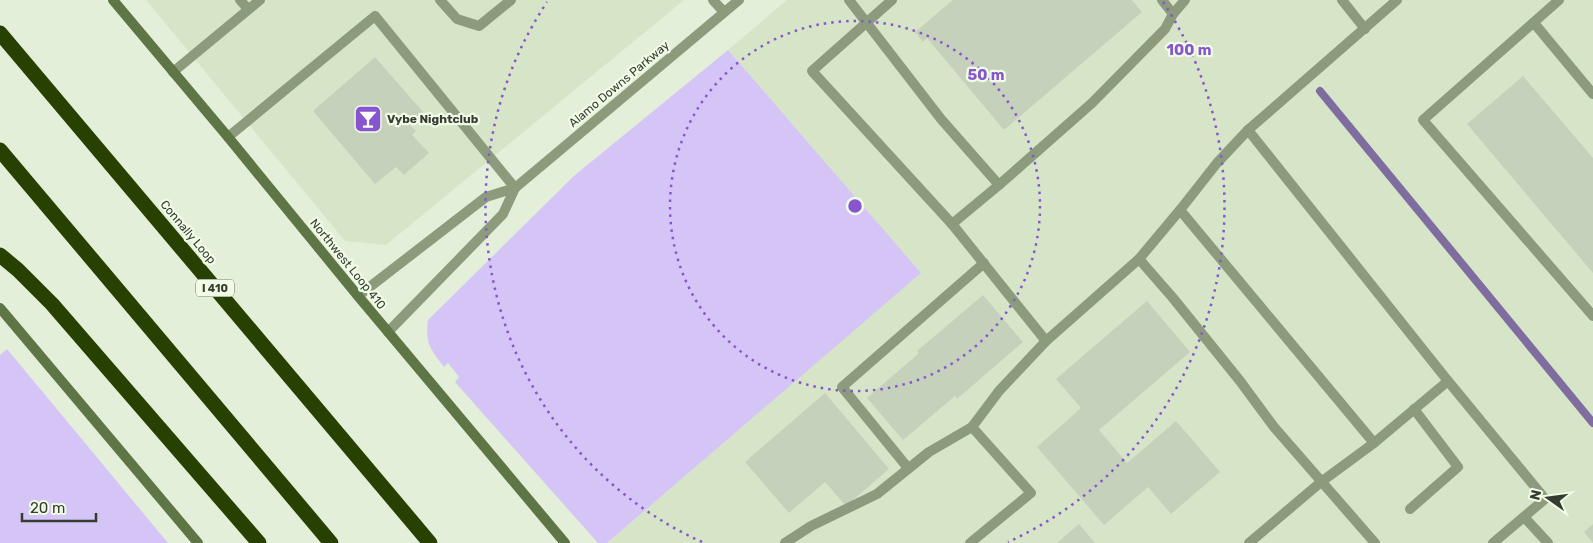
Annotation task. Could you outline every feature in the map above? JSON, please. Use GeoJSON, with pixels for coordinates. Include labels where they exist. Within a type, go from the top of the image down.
{"type":"FeatureCollection","features":[{"type":"Feature","properties":{"kind":"highway","name":"Connally Loop"},"geometry":{"type":"LineString","coordinates":[[0,32],[430,543]]}},
{"type":"Feature","properties":{"kind":"highway"},"geometry":{"type":"LineString","coordinates":[[0,150],[331,543]]}},
{"type":"Feature","properties":{"kind":"highway"},"geometry":{"type":"LineString","coordinates":[[0,255],[52,304],[259,543]]}},
{"type":"Feature","properties":{"kind":"main road","name":"Northwest Loop 410"},"geometry":{"type":"LineString","coordinates":[[113,0],[565,543]]}},
{"type":"Feature","properties":{"kind":"main road"},"geometry":{"type":"LineString","coordinates":[[1,311],[198,543]]}},
{"type":"Feature","properties":{"kind":"street"},"geometry":{"type":"LineString","coordinates":[[240,0],[248,9]]}},
{"type":"Feature","properties":{"kind":"street"},"geometry":{"type":"LineString","coordinates":[[173,72],[260,0]]}},
{"type":"Feature","properties":{"kind":"street"},"geometry":{"type":"LineString","coordinates":[[440,0],[458,19],[479,26],[511,0]]}},
{"type":"Feature","properties":{"kind":"street"},"geometry":{"type":"LineString","coordinates":[[714,0],[724,12]]}},
{"type":"Feature","properties":{"kind":"street","name":"Alamo Downs Parkway"},"geometry":{"type":"LineString","coordinates":[[358,296],[486,197],[515,188],[738,0]]}},
{"type":"Feature","properties":{"kind":"street"},"geometry":{"type":"LineString","coordinates":[[848,0],[941,119],[999,185]]}},
{"type":"Feature","properties":{"kind":"street"},"geometry":{"type":"LineString","coordinates":[[892,0],[812,71],[952,224],[1046,342]]}},
{"type":"Feature","properties":{"kind":"street"},"geometry":{"type":"LineString","coordinates":[[1162,0],[1173,14]]}},
{"type":"Feature","properties":{"kind":"street"},"geometry":{"type":"LineString","coordinates":[[952,224],[999,185],[1111,84],[1165,29],[1173,14],[1186,0]]}},
{"type":"Feature","properties":{"kind":"street"},"geometry":{"type":"LineString","coordinates":[[1342,0],[1365,29]]}},
{"type":"Feature","properties":{"kind":"street"},"geometry":{"type":"LineString","coordinates":[[785,543],[811,526],[877,494],[929,452],[972,427],[999,391],[1046,342],[1139,259],[1217,163],[1248,130],[1397,0]]}},
{"type":"Feature","properties":{"kind":"street"},"geometry":{"type":"LineString","coordinates":[[1559,0],[1423,120],[1593,316]]}},
{"type":"Feature","properties":{"kind":"street"},"geometry":{"type":"LineString","coordinates":[[228,137],[375,16],[515,188]]}},
{"type":"Feature","properties":{"kind":"street"},"geometry":{"type":"LineString","coordinates":[[1534,23],[1593,94]]}},
{"type":"Feature","properties":{"kind":"street"},"geometry":{"type":"LineString","coordinates":[[1248,130],[1448,381],[1545,499],[1493,543]]}},
{"type":"Feature","properties":{"kind":"street","name":"Alamo Downs Parkway"},"geometry":{"type":"LineString","coordinates":[[388,332],[503,214],[515,188]]}},
{"type":"Feature","properties":{"kind":"street"},"geometry":{"type":"LineString","coordinates":[[1180,210],[1374,443]]}},
{"type":"Feature","properties":{"kind":"street"},"geometry":{"type":"LineString","coordinates":[[1139,259],[1240,381],[1274,427],[1375,543]]}},
{"type":"Feature","properties":{"kind":"street"},"geometry":{"type":"LineString","coordinates":[[908,468],[842,387],[984,263]]}},
{"type":"Feature","properties":{"kind":"street"},"geometry":{"type":"LineString","coordinates":[[1249,543],[1321,482],[1374,443],[1448,381]]}},
{"type":"Feature","properties":{"kind":"street"},"geometry":{"type":"LineString","coordinates":[[1410,509],[1458,467],[1414,409]]}},
{"type":"Feature","properties":{"kind":"street"},"geometry":{"type":"LineString","coordinates":[[970,543],[1031,493],[972,427]]}},
{"type":"Feature","properties":{"kind":"street"},"geometry":{"type":"LineString","coordinates":[[1524,517],[1548,543]]}},
{"type":"Feature","properties":{"kind":"shaded area"},"geometry":{"type":"Polygon","coordinates":[[[146,0],[684,0],[386,245],[345,241],[146,0]]]}},
{"type":"Feature","properties":{"kind":"shaded area"},"geometry":{"type":"Polygon","coordinates":[[[787,0],[1593,0],[1593,543],[607,543],[920,273],[728,50],[787,0]]]}},
{"type":"Feature","properties":{"kind":"shaded area"},"geometry":{"type":"Polygon","coordinates":[[[728,50],[921,273],[607,543],[598,543],[455,382],[459,377],[448,363],[444,367],[430,345],[427,335],[428,320],[575,175],[728,50]]]}},
{"type":"Feature","properties":{"kind":"shaded area"},"geometry":{"type":"Polygon","coordinates":[[[7,349],[168,543],[0,543],[0,355],[7,349]]]}},
{"type":"Feature","properties":{"kind":"building"},"geometry":{"type":"Polygon","coordinates":[[[953,0],[1132,0],[1142,12],[1004,130],[927,38],[923,42],[915,32],[953,0]]]}},
{"type":"Feature","properties":{"kind":"building","name":"Vybe Nightclub"},"geometry":{"type":"Polygon","coordinates":[[[375,57],[423,112],[410,125],[416,131],[412,135],[429,153],[404,175],[396,167],[375,184],[313,111],[375,57]]]}},
{"type":"Feature","properties":{"kind":"building"},"geometry":{"type":"Polygon","coordinates":[[[1523,76],[1593,158],[1593,273],[1467,124],[1523,76]]]}},
{"type":"Feature","properties":{"kind":"building"},"geometry":{"type":"Polygon","coordinates":[[[983,295],[1023,342],[957,399],[955,396],[903,440],[867,398],[919,353],[917,351],[983,295]]]}},
{"type":"Feature","properties":{"kind":"building"},"geometry":{"type":"Polygon","coordinates":[[[1147,301],[1190,352],[1099,430],[1127,463],[1176,421],[1220,472],[1171,514],[1148,487],[1104,525],[1037,447],[1081,408],[1056,379],[1147,301]]]}},
{"type":"Feature","properties":{"kind":"building"},"geometry":{"type":"Polygon","coordinates":[[[825,393],[889,469],[846,506],[825,482],[789,513],[745,462],[825,393]]]}},
{"type":"Feature","properties":{"kind":"building"},"geometry":{"type":"Polygon","coordinates":[[[1079,524],[1095,543],[1057,543],[1079,524]]]}},
{"type":"Feature","properties":{"kind":"building"},"geometry":{"type":"Polygon","coordinates":[[[1593,524],[1593,543],[1584,532],[1593,524]]]}},
{"type":"Feature","properties":{"kind":"waterway"},"geometry":{"type":"LineString","coordinates":[[1320,91],[1593,423]]}},
{"type":"Feature","properties":{"kind":"place","name":"Vybe Nightclub"},"geometry":{"type":"Point","coordinates":[368,119]}}]}
